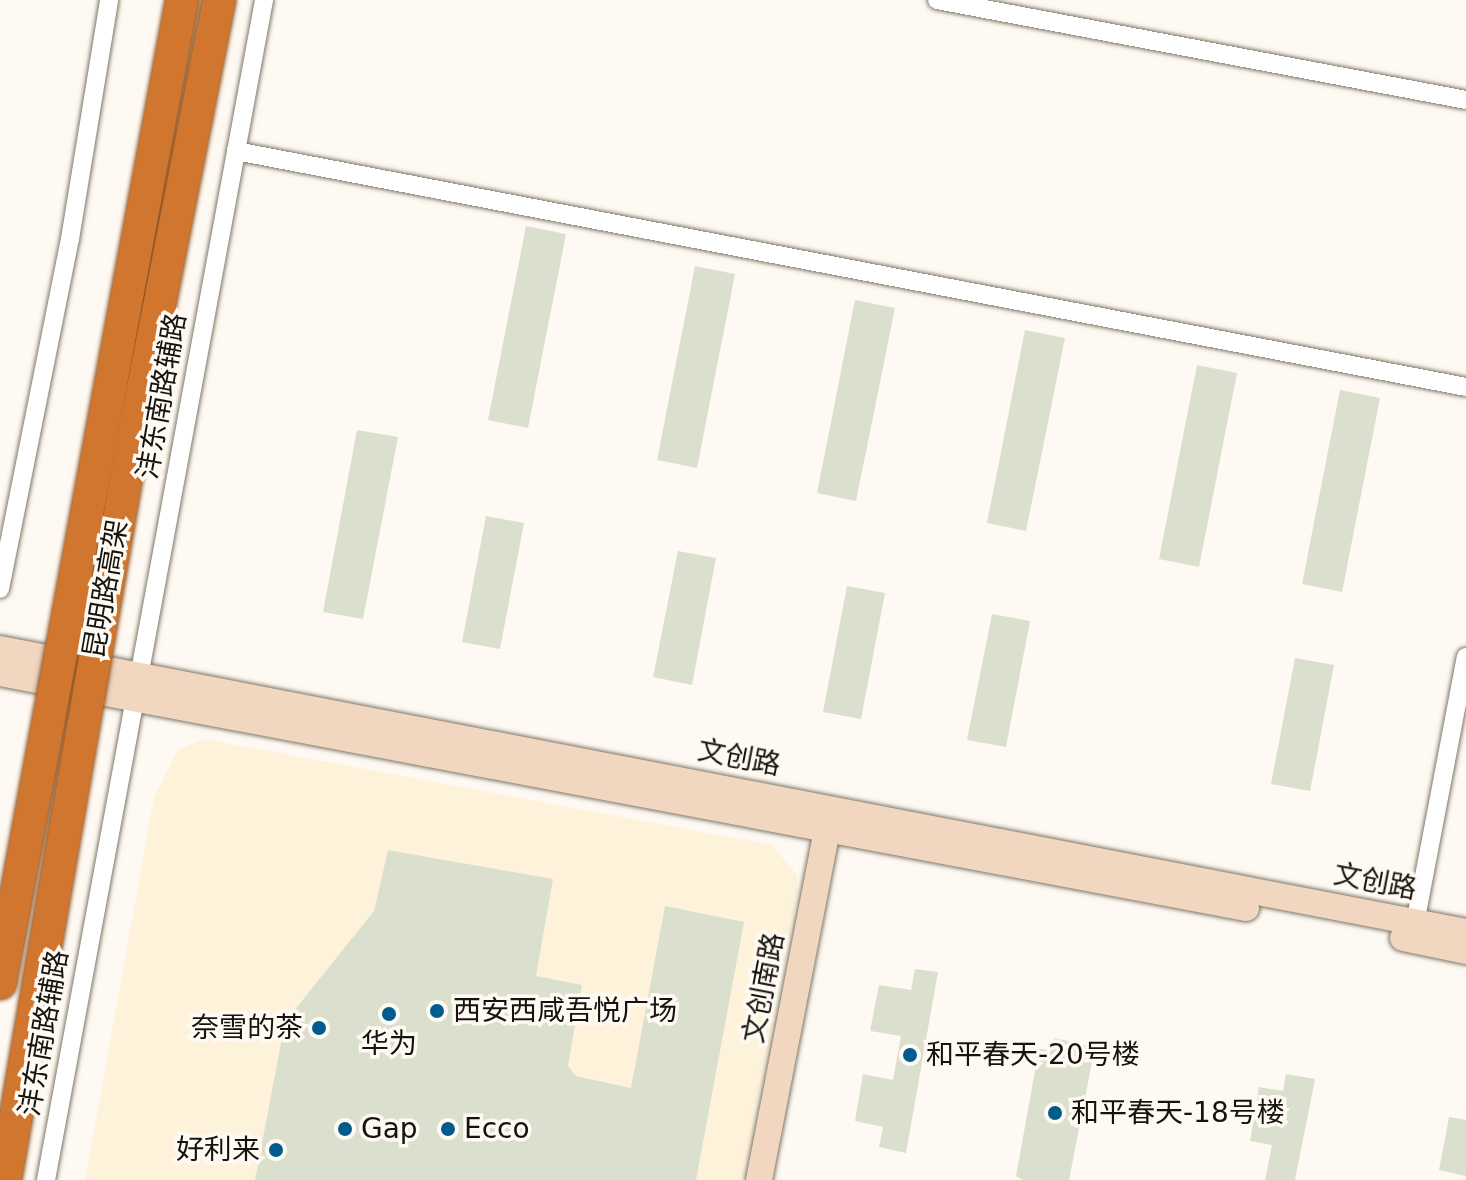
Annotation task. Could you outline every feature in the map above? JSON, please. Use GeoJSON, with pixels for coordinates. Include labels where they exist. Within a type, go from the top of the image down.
{"type":"FeatureCollection","features":[{"type":"Feature","properties":{"kind":"highway","name":"昆明路高架"},"geometry":{"type":"LineString","coordinates":[[0,983],[182,0]]}},
{"type":"Feature","properties":{"kind":"highway","name":"昆明路高架"},"geometry":{"type":"LineString","coordinates":[[5,1180],[131,449],[219,0]]}},
{"type":"Feature","properties":{"kind":"street"},"geometry":{"type":"LineString","coordinates":[[0,589],[70,239],[109,0]]}},
{"type":"Feature","properties":{"kind":"street","name":"沣东南路辅路"},"geometry":{"type":"LineString","coordinates":[[46,1180],[264,0]]}},
{"type":"Feature","properties":{"kind":"street"},"geometry":{"type":"LineString","coordinates":[[937,0],[1466,100]]}},
{"type":"Feature","properties":{"kind":"street"},"geometry":{"type":"LineString","coordinates":[[236,151],[1466,387]]}},
{"type":"Feature","properties":{"kind":"street","name":"文创路"},"geometry":{"type":"LineString","coordinates":[[0,649],[137,686],[1414,931],[1466,932]]}},
{"type":"Feature","properties":{"kind":"street"},"geometry":{"type":"LineString","coordinates":[[1414,931],[1466,657]]}},
{"type":"Feature","properties":{"kind":"street","name":"文创路"},"geometry":{"type":"LineString","coordinates":[[0,673],[137,686]]}},
{"type":"Feature","properties":{"kind":"street","name":"文创南路"},"geometry":{"type":"LineString","coordinates":[[759,1180],[829,819]]}},
{"type":"Feature","properties":{"kind":"street","name":"文创路"},"geometry":{"type":"LineString","coordinates":[[1414,931],[1466,951]]}},
{"type":"Feature","properties":{"kind":"shaded area"},"geometry":{"type":"Polygon","coordinates":[[[205,739],[772,845],[797,875],[798,893],[743,1180],[85,1180],[154,797],[178,750],[205,739]]]}},
{"type":"Feature","properties":{"kind":"building"},"geometry":{"type":"Polygon","coordinates":[[[526,226],[566,234],[528,428],[488,420],[526,226]]]}},
{"type":"Feature","properties":{"kind":"building"},"geometry":{"type":"Polygon","coordinates":[[[695,266],[735,274],[697,468],[657,460],[695,266]]]}},
{"type":"Feature","properties":{"kind":"building"},"geometry":{"type":"Polygon","coordinates":[[[855,300],[895,308],[856,501],[817,493],[855,300]]]}},
{"type":"Feature","properties":{"kind":"building"},"geometry":{"type":"Polygon","coordinates":[[[1025,330],[1065,338],[1026,531],[987,523],[1025,330]]]}},
{"type":"Feature","properties":{"kind":"building"},"geometry":{"type":"Polygon","coordinates":[[[1197,365],[1237,373],[1199,567],[1159,559],[1197,365]]]}},
{"type":"Feature","properties":{"kind":"building"},"geometry":{"type":"Polygon","coordinates":[[[1340,390],[1380,398],[1342,592],[1302,584],[1340,390]]]}},
{"type":"Feature","properties":{"kind":"building"},"geometry":{"type":"Polygon","coordinates":[[[357,430],[398,437],[363,619],[323,612],[357,430]]]}},
{"type":"Feature","properties":{"kind":"building"},"geometry":{"type":"Polygon","coordinates":[[[486,516],[524,523],[500,649],[462,642],[486,516]]]}},
{"type":"Feature","properties":{"kind":"building"},"geometry":{"type":"Polygon","coordinates":[[[678,551],[716,558],[692,685],[653,677],[678,551]]]}},
{"type":"Feature","properties":{"kind":"building"},"geometry":{"type":"Polygon","coordinates":[[[847,586],[885,593],[861,719],[823,712],[847,586]]]}},
{"type":"Feature","properties":{"kind":"building"},"geometry":{"type":"Polygon","coordinates":[[[992,614],[1030,621],[1006,747],[967,740],[992,614]]]}},
{"type":"Feature","properties":{"kind":"building"},"geometry":{"type":"Polygon","coordinates":[[[1295,658],[1334,665],[1310,791],[1271,784],[1295,658]]]}},
{"type":"Feature","properties":{"kind":"building","name":"西安西咸吾悦广场"},"geometry":{"type":"Polygon","coordinates":[[[388,850],[553,879],[536,976],[582,985],[568,1066],[576,1076],[631,1088],[665,906],[744,922],[696,1180],[255,1180],[285,1022],[374,911],[388,850]]]}},
{"type":"Feature","properties":{"kind":"building","name":"和平春天-20号楼"},"geometry":{"type":"Polygon","coordinates":[[[915,969],[938,972],[906,1153],[879,1147],[883,1127],[855,1121],[863,1074],[893,1080],[901,1036],[870,1031],[879,985],[911,990],[915,969]]]}},
{"type":"Feature","properties":{"kind":"building","name":"和平春天-18号楼"},"geometry":{"type":"Polygon","coordinates":[[[1054,1038],[1095,1047],[1069,1180],[1023,1180],[1016,1176],[1039,1049],[1052,1050],[1054,1038]]]}},
{"type":"Feature","properties":{"kind":"building"},"geometry":{"type":"Polygon","coordinates":[[[1286,1074],[1315,1079],[1295,1180],[1265,1180],[1272,1145],[1250,1141],[1259,1087],[1283,1091],[1286,1074]]]}},
{"type":"Feature","properties":{"kind":"building"},"geometry":{"type":"Polygon","coordinates":[[[1449,1117],[1466,1120],[1466,1176],[1439,1170],[1449,1117]]]}},
{"type":"Feature","properties":{"kind":"place","name":"西安西咸吾悦广场"},"geometry":{"type":"Point","coordinates":[437,1011]}},
{"type":"Feature","properties":{"kind":"place","name":"华为"},"geometry":{"type":"Point","coordinates":[389,1014]}},
{"type":"Feature","properties":{"kind":"place","name":"奈雪的茶"},"geometry":{"type":"Point","coordinates":[319,1028]}},
{"type":"Feature","properties":{"kind":"place","name":"和平春天-20号楼"},"geometry":{"type":"Point","coordinates":[910,1055]}},
{"type":"Feature","properties":{"kind":"place","name":"和平春天-18号楼"},"geometry":{"type":"Point","coordinates":[1055,1113]}},
{"type":"Feature","properties":{"kind":"place","name":"Gap"},"geometry":{"type":"Point","coordinates":[345,1129]}},
{"type":"Feature","properties":{"kind":"place","name":"Ecco"},"geometry":{"type":"Point","coordinates":[448,1129]}},
{"type":"Feature","properties":{"kind":"place","name":"好利来"},"geometry":{"type":"Point","coordinates":[276,1150]}}]}
